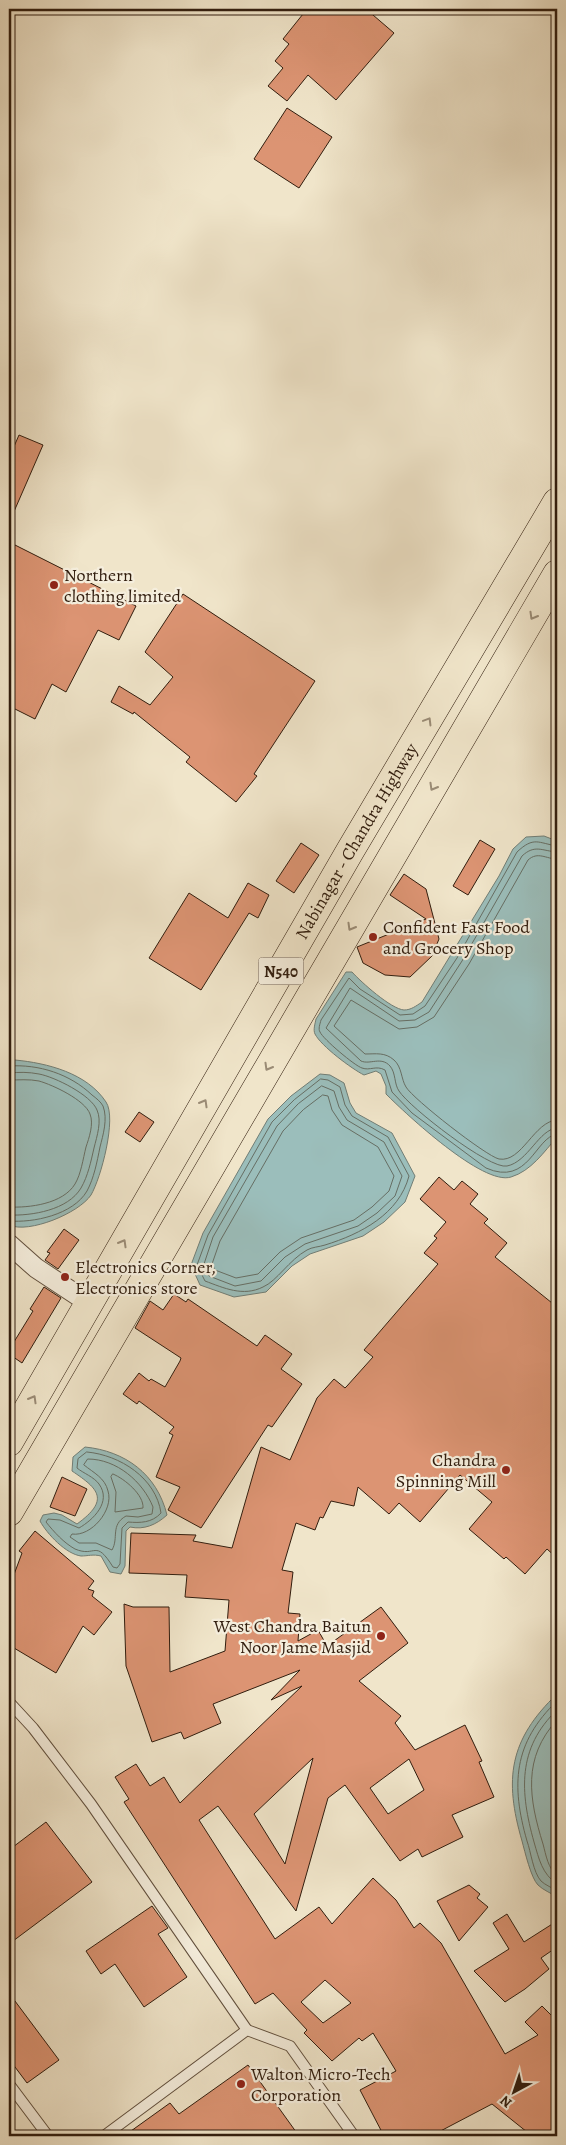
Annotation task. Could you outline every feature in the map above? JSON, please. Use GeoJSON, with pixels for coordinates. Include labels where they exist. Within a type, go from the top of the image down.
{"type":"FeatureCollection","features":[{"type":"Feature","properties":{"kind":"highway","name":"Nabinagar - Chandra Highway"},"geometry":{"type":"LineString","coordinates":[[9,1442],[350,851],[557,502]]}},
{"type":"Feature","properties":{"kind":"highway","name":"N540"},"geometry":{"type":"LineString","coordinates":[[9,1512],[557,574]]}},
{"type":"Feature","properties":{"kind":"street"},"geometry":{"type":"LineString","coordinates":[[9,1244],[36,1268],[89,1302]]}},
{"type":"Feature","properties":{"kind":"lane"},"geometry":{"type":"LineString","coordinates":[[9,1702],[33,1728],[91,1804],[248,2030],[290,2046],[354,2136]]}},
{"type":"Feature","properties":{"kind":"lane"},"geometry":{"type":"LineString","coordinates":[[104,2136],[248,2030]]}},
{"type":"Feature","properties":{"kind":"lane"},"geometry":{"type":"LineString","coordinates":[[9,2084],[48,2136]]}},
{"type":"Feature","properties":{"kind":"water"},"geometry":{"type":"Polygon","coordinates":[[[544,836],[557,841],[557,1137],[537,1160],[525,1170],[511,1177],[498,1177],[482,1171],[464,1160],[427,1131],[386,1094],[386,1086],[381,1074],[376,1071],[364,1075],[352,1068],[318,1039],[314,1027],[316,1019],[346,972],[352,972],[376,994],[398,1008],[404,1010],[413,1008],[422,1002],[499,876],[513,849],[526,837],[544,836]]]}},
{"type":"Feature","properties":{"kind":"water"},"geometry":{"type":"Polygon","coordinates":[[[15,1060],[53,1067],[65,1071],[88,1084],[106,1102],[110,1121],[103,1162],[91,1195],[76,1209],[65,1215],[29,1227],[9,1225],[9,1062],[15,1060]]]}},
{"type":"Feature","properties":{"kind":"water"},"geometry":{"type":"Polygon","coordinates":[[[320,1074],[330,1075],[344,1083],[350,1103],[356,1113],[392,1133],[415,1176],[405,1202],[384,1222],[363,1236],[310,1254],[292,1266],[266,1292],[234,1297],[200,1285],[191,1265],[203,1233],[268,1119],[291,1096],[320,1074]]]}},
{"type":"Feature","properties":{"kind":"water"},"geometry":{"type":"Polygon","coordinates":[[[85,1447],[100,1449],[126,1459],[137,1467],[156,1488],[167,1515],[159,1522],[150,1526],[130,1527],[126,1531],[125,1566],[121,1574],[110,1572],[101,1556],[81,1556],[69,1552],[47,1532],[40,1521],[43,1515],[54,1513],[62,1515],[77,1524],[94,1508],[97,1495],[94,1489],[72,1471],[73,1457],[85,1447]]]}},
{"type":"Feature","properties":{"kind":"water"},"geometry":{"type":"Polygon","coordinates":[[[557,1694],[557,1897],[535,1882],[516,1819],[513,1779],[520,1744],[541,1711],[557,1694]]]}},
{"type":"Feature","properties":{"kind":"building"},"geometry":{"type":"Polygon","coordinates":[[[307,9],[366,9],[394,33],[336,100],[308,75],[287,101],[268,86],[283,68],[275,61],[289,44],[283,39],[307,9]]]}},
{"type":"Feature","properties":{"kind":"building"},"geometry":{"type":"Polygon","coordinates":[[[287,108],[332,137],[299,188],[254,159],[287,108]]]}},
{"type":"Feature","properties":{"kind":"building"},"geometry":{"type":"Polygon","coordinates":[[[19,435],[43,445],[9,523],[9,458],[19,435]]]}},
{"type":"Feature","properties":{"kind":"building"},"geometry":{"type":"Polygon","coordinates":[[[15,545],[136,606],[119,640],[98,630],[66,692],[52,684],[35,719],[9,706],[9,557],[15,545]]]}},
{"type":"Feature","properties":{"kind":"building"},"geometry":{"type":"Polygon","coordinates":[[[183,594],[315,681],[254,774],[257,776],[236,802],[186,762],[190,757],[134,712],[133,714],[111,702],[119,686],[150,705],[173,677],[145,652],[183,594]]]}},
{"type":"Feature","properties":{"kind":"building"},"geometry":{"type":"Polygon","coordinates":[[[480,840],[495,849],[468,895],[453,886],[480,840]]]}},
{"type":"Feature","properties":{"kind":"building"},"geometry":{"type":"Polygon","coordinates":[[[301,843],[319,855],[294,893],[276,881],[301,843]]]}},
{"type":"Feature","properties":{"kind":"building"},"geometry":{"type":"Polygon","coordinates":[[[404,874],[426,889],[439,939],[432,956],[410,977],[385,975],[363,963],[357,947],[426,919],[390,895],[404,874]]]}},
{"type":"Feature","properties":{"kind":"building"},"geometry":{"type":"Polygon","coordinates":[[[248,883],[269,895],[258,918],[249,913],[201,990],[149,958],[189,893],[228,918],[248,883]]]}},
{"type":"Feature","properties":{"kind":"building"},"geometry":{"type":"Polygon","coordinates":[[[139,1112],[154,1122],[140,1142],[125,1132],[139,1112]]]}},
{"type":"Feature","properties":{"kind":"building"},"geometry":{"type":"Polygon","coordinates":[[[439,1177],[454,1190],[462,1181],[478,1194],[470,1204],[488,1219],[484,1223],[507,1243],[495,1257],[557,1307],[557,1558],[547,1549],[525,1574],[506,1557],[504,1559],[469,1529],[492,1502],[460,1475],[420,1522],[399,1503],[389,1514],[358,1487],[354,1506],[331,1501],[323,1518],[320,1517],[315,1530],[296,1523],[282,1570],[293,1572],[288,1613],[300,1614],[298,1641],[318,1630],[327,1646],[381,1607],[408,1643],[359,1681],[401,1716],[395,1723],[415,1750],[465,1725],[482,1761],[479,1762],[494,1797],[452,1815],[463,1837],[422,1857],[418,1849],[400,1861],[345,1785],[328,1798],[296,1911],[218,1806],[199,1820],[275,1939],[319,1907],[332,1924],[373,1878],[396,1900],[414,1928],[420,1923],[441,1943],[505,2054],[538,2035],[525,2022],[542,2006],[557,2021],[557,2136],[532,2136],[492,2104],[431,2136],[384,2136],[360,2090],[396,2071],[373,2033],[362,2041],[359,2038],[332,2061],[304,2033],[307,2030],[273,1993],[255,2004],[124,1802],[129,1799],[115,1777],[136,1764],[150,1786],[164,1777],[180,1803],[302,1686],[271,1700],[300,1670],[213,1704],[221,1723],[184,1739],[181,1732],[152,1742],[126,1666],[124,1604],[133,1607],[169,1607],[170,1672],[225,1651],[229,1600],[185,1597],[187,1575],[129,1573],[131,1533],[196,1535],[193,1541],[232,1548],[261,1447],[290,1460],[317,1398],[334,1379],[345,1388],[347,1386],[373,1357],[364,1350],[438,1264],[424,1253],[437,1238],[434,1236],[446,1222],[420,1199],[439,1177]],[[313,1758],[254,1814],[285,1864],[313,1758]],[[409,1759],[370,1788],[388,1814],[424,1790],[409,1759]],[[325,1980],[301,2002],[323,2023],[351,2003],[325,1980]]]}},
{"type":"Feature","properties":{"kind":"building"},"geometry":{"type":"Polygon","coordinates":[[[64,1229],[79,1240],[58,1269],[45,1260],[50,1253],[47,1252],[64,1229]]]}},
{"type":"Feature","properties":{"kind":"building"},"geometry":{"type":"Polygon","coordinates":[[[44,1287],[61,1298],[22,1363],[9,1354],[9,1350],[33,1311],[30,1309],[44,1287]]]}},
{"type":"Feature","properties":{"kind":"building"},"geometry":{"type":"Polygon","coordinates":[[[174,1294],[186,1302],[188,1299],[257,1346],[265,1335],[292,1354],[281,1369],[302,1384],[272,1427],[268,1425],[201,1528],[168,1510],[180,1487],[156,1477],[173,1435],[169,1433],[174,1427],[139,1401],[137,1404],[123,1394],[139,1373],[149,1381],[151,1379],[165,1387],[180,1361],[181,1358],[135,1328],[150,1301],[163,1310],[174,1294]]]}},
{"type":"Feature","properties":{"kind":"building"},"geometry":{"type":"Polygon","coordinates":[[[62,1477],[87,1489],[75,1516],[50,1507],[62,1477]]]}},
{"type":"Feature","properties":{"kind":"building"},"geometry":{"type":"Polygon","coordinates":[[[35,1531],[94,1581],[88,1589],[94,1591],[92,1596],[112,1612],[94,1635],[83,1626],[56,1673],[9,1645],[9,1588],[22,1553],[19,1551],[35,1531]]]}},
{"type":"Feature","properties":{"kind":"building"},"geometry":{"type":"Polygon","coordinates":[[[46,1822],[92,1882],[9,1944],[9,1850],[46,1822]]]}},
{"type":"Feature","properties":{"kind":"building"},"geometry":{"type":"Polygon","coordinates":[[[469,1885],[480,1894],[477,1898],[488,1907],[459,1941],[437,1901],[469,1885]]]}},
{"type":"Feature","properties":{"kind":"building"},"geometry":{"type":"Polygon","coordinates":[[[152,1906],[168,1928],[158,1934],[187,1977],[144,2007],[115,1964],[101,1974],[86,1951],[152,1906]]]}},
{"type":"Feature","properties":{"kind":"building"},"geometry":{"type":"Polygon","coordinates":[[[507,1914],[524,1942],[557,1921],[557,1947],[541,1958],[549,1969],[525,1989],[505,2002],[474,1971],[509,1949],[493,1923],[507,1914]]]}},
{"type":"Feature","properties":{"kind":"building"},"geometry":{"type":"Polygon","coordinates":[[[9,1993],[59,2060],[27,2083],[9,2059],[9,1993]]]}},
{"type":"Feature","properties":{"kind":"building","name":"Walton Micro-Tech Corporation"},"geometry":{"type":"Polygon","coordinates":[[[248,2065],[299,2136],[124,2136],[170,2103],[179,2114],[248,2065]]]}},
{"type":"Feature","properties":{"kind":"place","name":"Northern clothing limited"},"geometry":{"type":"Point","coordinates":[54,585]}},
{"type":"Feature","properties":{"kind":"place","name":"Confident Fast Food and Grocery Shop"},"geometry":{"type":"Point","coordinates":[373,937]}},
{"type":"Feature","properties":{"kind":"place","name":"Electronics Corner, Electronics store"},"geometry":{"type":"Point","coordinates":[65,1277]}},
{"type":"Feature","properties":{"kind":"place","name":"Chandra Spinning Mill"},"geometry":{"type":"Point","coordinates":[506,1470]}},
{"type":"Feature","properties":{"kind":"place","name":"West Chandra Baitun Noor Jame Masjid"},"geometry":{"type":"Point","coordinates":[381,1636]}},
{"type":"Feature","properties":{"kind":"place","name":"Walton Micro-Tech Corporation"},"geometry":{"type":"Point","coordinates":[241,2084]}}]}
